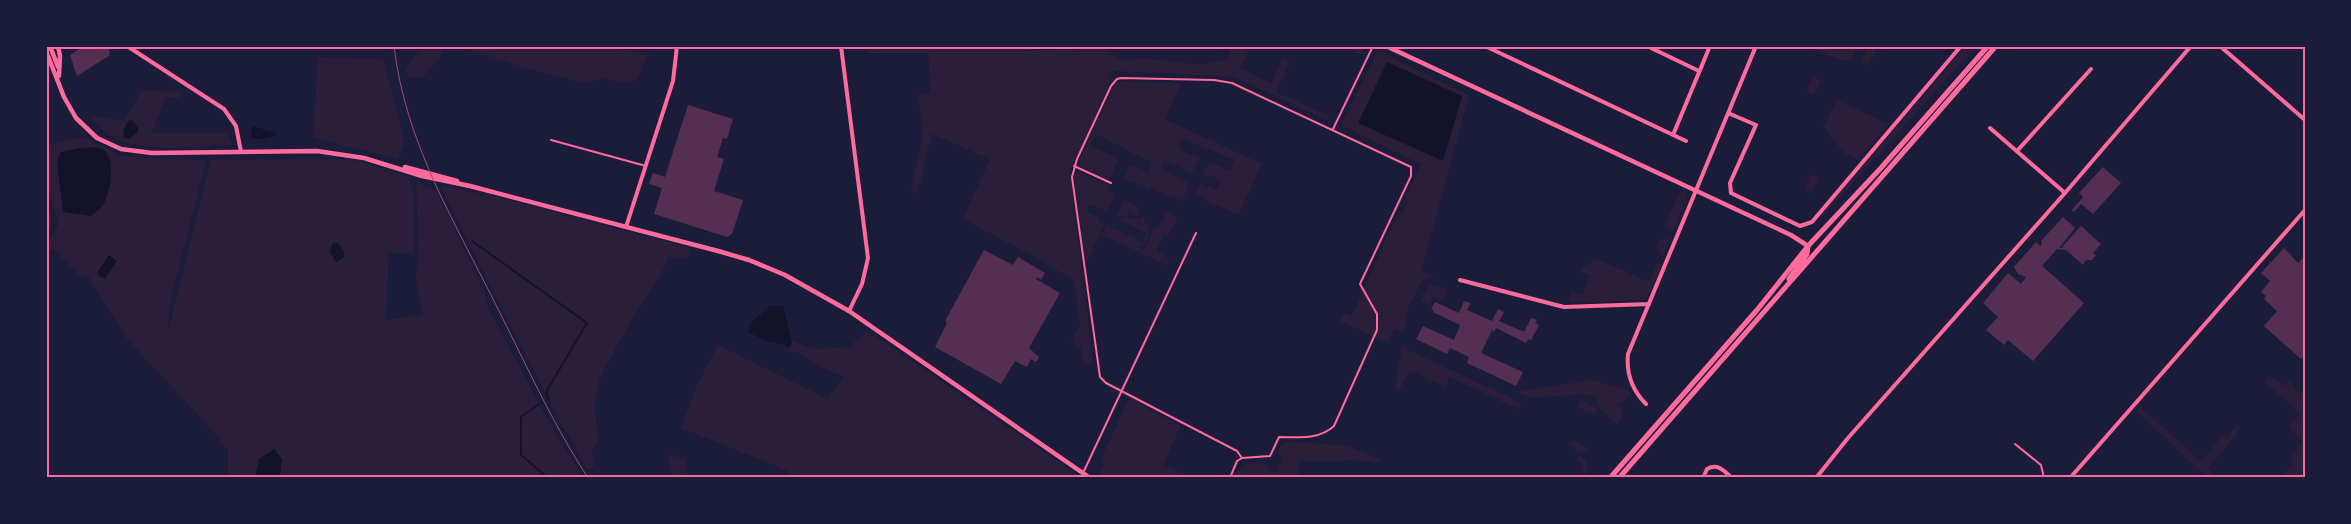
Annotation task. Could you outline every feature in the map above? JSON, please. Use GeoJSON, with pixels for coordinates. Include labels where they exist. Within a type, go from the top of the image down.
{"type":"FeatureCollection","features":[{"type":"Feature","properties":{"kind":"main road"},"geometry":{"type":"LineString","coordinates":[[1610,478],[1758,310],[1808,246],[1880,169],[1988,46]]}},
{"type":"Feature","properties":{"kind":"main road"},"geometry":{"type":"LineString","coordinates":[[1619,478],[1996,46]]}},
{"type":"Feature","properties":{"kind":"main road"},"geometry":{"type":"LineString","coordinates":[[1808,246],[1815,248],[1823,244]]}},
{"type":"Feature","properties":{"kind":"main road"},"geometry":{"type":"LineString","coordinates":[[1763,314],[1808,254],[1808,246]]}},
{"type":"Feature","properties":{"kind":"street"},"geometry":{"type":"LineString","coordinates":[[50,46],[60,71]]}},
{"type":"Feature","properties":{"kind":"street"},"geometry":{"type":"LineString","coordinates":[[58,46],[60,56],[58,77]]}},
{"type":"Feature","properties":{"kind":"street"},"geometry":{"type":"LineString","coordinates":[[127,46],[224,110],[236,126],[241,152]]}},
{"type":"Feature","properties":{"kind":"street"},"geometry":{"type":"LineString","coordinates":[[626,227],[673,81],[677,46]]}},
{"type":"Feature","properties":{"kind":"street"},"geometry":{"type":"LineString","coordinates":[[841,46],[868,258],[862,284],[849,311]]}},
{"type":"Feature","properties":{"kind":"street"},"geometry":{"type":"LineString","coordinates":[[1386,46],[1798,238],[1808,246]]}},
{"type":"Feature","properties":{"kind":"street"},"geometry":{"type":"LineString","coordinates":[[1485,46],[1686,141]]}},
{"type":"Feature","properties":{"kind":"street"},"geometry":{"type":"LineString","coordinates":[[1647,46],[1700,71]]}},
{"type":"Feature","properties":{"kind":"street"},"geometry":{"type":"LineString","coordinates":[[1673,135],[1710,46]]}},
{"type":"Feature","properties":{"kind":"street"},"geometry":{"type":"LineString","coordinates":[[1646,404],[1633,389],[1628,372],[1628,358],[1756,46]]}},
{"type":"Feature","properties":{"kind":"street"},"geometry":{"type":"LineString","coordinates":[[1728,113],[1756,125],[1730,183],[1731,192],[1800,226],[1806,226],[1816,218],[1961,46]]}},
{"type":"Feature","properties":{"kind":"street"},"geometry":{"type":"LineString","coordinates":[[1816,478],[1848,438],[2065,193],[2191,46]]}},
{"type":"Feature","properties":{"kind":"street"},"geometry":{"type":"LineString","coordinates":[[2220,46],[2305,120]]}},
{"type":"Feature","properties":{"kind":"street"},"geometry":{"type":"LineString","coordinates":[[46,51],[58,77],[64,97],[76,118],[87,130],[109,144],[134,152],[318,151],[343,153],[430,172],[470,186],[749,260],[810,288],[849,311],[1090,478]]}},
{"type":"Feature","properties":{"kind":"street"},"geometry":{"type":"LineString","coordinates":[[2017,151],[2091,69]]}},
{"type":"Feature","properties":{"kind":"street"},"geometry":{"type":"LineString","coordinates":[[1990,128],[2065,193]]}},
{"type":"Feature","properties":{"kind":"street"},"geometry":{"type":"LineString","coordinates":[[2070,478],[2305,210]]}},
{"type":"Feature","properties":{"kind":"street"},"geometry":{"type":"LineString","coordinates":[[1460,280],[1564,306],[1649,304]]}},
{"type":"Feature","properties":{"kind":"street"},"geometry":{"type":"LineString","coordinates":[[1703,478],[1706,468],[1714,466],[1719,467],[1732,478]]}},
{"type":"Feature","properties":{"kind":"lane"},"geometry":{"type":"LineString","coordinates":[[1333,129],[1373,46]]}},
{"type":"Feature","properties":{"kind":"lane"},"geometry":{"type":"LineString","coordinates":[[1230,478],[1237,461],[1242,458],[1270,456],[1279,437],[1317,436],[1328,432],[1334,426],[1372,345],[1377,330],[1377,314],[1360,284],[1411,176],[1412,169],[1409,165],[1232,82],[1214,80],[1117,79],[1111,86],[1074,166],[1073,186],[1098,373],[1106,383],[1236,450],[1241,454],[1242,458]]}},
{"type":"Feature","properties":{"kind":"lane"},"geometry":{"type":"LineString","coordinates":[[551,140],[646,166]]}},
{"type":"Feature","properties":{"kind":"lane"},"geometry":{"type":"LineString","coordinates":[[1074,166],[1111,183]]}},
{"type":"Feature","properties":{"kind":"lane"},"geometry":{"type":"LineString","coordinates":[[1083,473],[1196,233]]}},
{"type":"Feature","properties":{"kind":"lane"},"geometry":{"type":"LineString","coordinates":[[2014,444],[2041,465],[2044,478]]}},
{"type":"Feature","properties":{"kind":"shaded area"},"geometry":{"type":"Polygon","coordinates":[[[420,46],[446,46],[438,60],[422,78],[410,78],[405,72],[420,46]]]}},
{"type":"Feature","properties":{"kind":"shaded area"},"geometry":{"type":"Polygon","coordinates":[[[458,46],[612,46],[647,56],[638,79],[625,83],[603,78],[585,83],[526,68],[458,46]]]}},
{"type":"Feature","properties":{"kind":"shaded area"},"geometry":{"type":"Polygon","coordinates":[[[978,46],[1010,49],[1015,46],[1026,46],[1027,51],[1105,48],[1123,61],[1149,59],[1203,64],[1229,57],[1230,46],[1251,46],[1240,68],[1271,83],[1282,58],[1290,62],[1276,92],[1329,116],[1327,120],[1234,77],[1114,71],[1108,75],[1113,76],[1070,171],[1093,359],[1090,364],[1083,361],[1081,348],[1071,342],[1080,326],[1074,281],[1044,262],[963,219],[990,159],[932,134],[917,194],[912,191],[911,187],[923,137],[918,94],[931,94],[928,53],[868,53],[869,48],[978,46]]]}},
{"type":"Feature","properties":{"kind":"shaded area"},"geometry":{"type":"Polygon","coordinates":[[[1344,46],[1366,46],[1362,55],[1344,46]]]}},
{"type":"Feature","properties":{"kind":"shaded area"},"geometry":{"type":"Polygon","coordinates":[[[1808,46],[1859,46],[1851,60],[1840,60],[1808,46]]]}},
{"type":"Feature","properties":{"kind":"shaded area"},"geometry":{"type":"Polygon","coordinates":[[[1868,46],[1877,49],[1869,65],[1861,62],[1868,46]]]}},
{"type":"Feature","properties":{"kind":"shaded area"},"geometry":{"type":"Polygon","coordinates":[[[1966,46],[1976,46],[1825,214],[1822,213],[1966,46]]]}},
{"type":"Feature","properties":{"kind":"shaded area"},"geometry":{"type":"Polygon","coordinates":[[[1378,51],[1469,95],[1421,272],[1433,276],[1433,278],[1424,279],[1421,283],[1408,308],[1405,331],[1395,329],[1390,336],[1389,342],[1340,321],[1344,313],[1352,316],[1398,213],[1402,214],[1409,200],[1405,198],[1421,164],[1344,127],[1342,122],[1378,51]]]}},
{"type":"Feature","properties":{"kind":"shaded area"},"geometry":{"type":"Polygon","coordinates":[[[318,57],[383,59],[402,130],[404,144],[398,159],[313,138],[318,57]]]}},
{"type":"Feature","properties":{"kind":"shaded area"},"geometry":{"type":"Polygon","coordinates":[[[1387,62],[1462,96],[1443,161],[1358,123],[1387,62]]]}},
{"type":"Feature","properties":{"kind":"shaded area"},"geometry":{"type":"Polygon","coordinates":[[[1813,77],[1821,80],[1814,95],[1806,92],[1813,77]]]}},
{"type":"Feature","properties":{"kind":"shaded area"},"geometry":{"type":"Polygon","coordinates":[[[1122,81],[1181,83],[1165,119],[1262,164],[1238,215],[1195,195],[1200,183],[1216,190],[1220,183],[1216,181],[1217,178],[1203,174],[1209,161],[1230,171],[1234,160],[1186,140],[1181,139],[1179,149],[1200,159],[1192,173],[1165,160],[1160,168],[1189,183],[1183,201],[1169,195],[1168,197],[1150,186],[1148,190],[1146,187],[1124,179],[1130,165],[1149,172],[1151,163],[1101,136],[1096,136],[1091,145],[1119,159],[1109,180],[1081,167],[1080,158],[1113,88],[1122,81]]]}},
{"type":"Feature","properties":{"kind":"shaded area"},"geometry":{"type":"Polygon","coordinates":[[[142,90],[182,92],[181,98],[166,97],[152,133],[227,133],[233,145],[175,148],[136,145],[118,139],[102,130],[89,116],[124,121],[142,90]]]}},
{"type":"Feature","properties":{"kind":"shaded area"},"geometry":{"type":"Polygon","coordinates":[[[1837,100],[1889,124],[1858,160],[1844,153],[1823,127],[1837,100]]]}},
{"type":"Feature","properties":{"kind":"shaded area"},"geometry":{"type":"Polygon","coordinates":[[[132,120],[138,127],[138,132],[129,139],[124,138],[123,131],[128,121],[132,120]]]}},
{"type":"Feature","properties":{"kind":"shaded area"},"geometry":{"type":"Polygon","coordinates":[[[252,126],[276,133],[275,136],[262,139],[251,138],[252,126]]]}},
{"type":"Feature","properties":{"kind":"shaded area"},"geometry":{"type":"Polygon","coordinates":[[[85,137],[122,156],[206,161],[169,306],[168,332],[211,160],[351,159],[410,177],[414,204],[413,253],[389,253],[386,320],[423,315],[416,280],[418,245],[416,180],[436,190],[485,293],[487,306],[553,429],[584,478],[228,478],[228,450],[202,419],[127,339],[88,276],[79,275],[53,249],[46,255],[46,247],[59,223],[46,188],[46,145],[85,137]],[[101,147],[80,148],[111,163],[108,155],[101,147]]]}},
{"type":"Feature","properties":{"kind":"shaded area"},"geometry":{"type":"Polygon","coordinates":[[[80,148],[101,149],[110,161],[111,178],[107,196],[101,208],[91,216],[63,212],[57,161],[61,152],[80,148]]]}},
{"type":"Feature","properties":{"kind":"shaded area"},"geometry":{"type":"Polygon","coordinates":[[[1077,171],[1110,186],[1108,192],[1115,195],[1107,212],[1093,205],[1087,206],[1087,211],[1099,217],[1098,220],[1105,224],[1088,259],[1085,260],[1074,175],[1077,171]]]}},
{"type":"Feature","properties":{"kind":"shaded area"},"geometry":{"type":"Polygon","coordinates":[[[1811,174],[1819,178],[1812,193],[1804,189],[1811,174]]]}},
{"type":"Feature","properties":{"kind":"shaded area"},"geometry":{"type":"Polygon","coordinates":[[[443,186],[494,196],[690,248],[688,259],[669,256],[664,268],[621,338],[599,380],[595,407],[598,441],[592,451],[595,465],[588,470],[552,407],[441,188],[443,186]]]}},
{"type":"Feature","properties":{"kind":"shaded area"},"geometry":{"type":"Polygon","coordinates":[[[1680,191],[1688,194],[1673,232],[1664,227],[1680,191]]]}},
{"type":"Feature","properties":{"kind":"shaded area"},"geometry":{"type":"Polygon","coordinates":[[[1124,200],[1139,207],[1138,216],[1135,216],[1128,210],[1129,217],[1117,216],[1124,200]]]}},
{"type":"Feature","properties":{"kind":"shaded area"},"geometry":{"type":"Polygon","coordinates":[[[46,202],[53,224],[46,236],[46,202]]]}},
{"type":"Feature","properties":{"kind":"shaded area"},"geometry":{"type":"Polygon","coordinates":[[[1165,211],[1178,219],[1168,236],[1164,235],[1157,250],[1170,260],[1167,266],[1141,253],[1151,237],[1153,228],[1158,229],[1160,222],[1164,221],[1165,211]]]}},
{"type":"Feature","properties":{"kind":"shaded area"},"geometry":{"type":"Polygon","coordinates":[[[1143,217],[1146,220],[1144,224],[1149,226],[1148,238],[1139,252],[1102,235],[1107,225],[1143,242],[1147,233],[1114,218],[1138,219],[1142,225],[1139,220],[1143,217]]]}},
{"type":"Feature","properties":{"kind":"shaded area"},"geometry":{"type":"Polygon","coordinates":[[[1670,238],[1663,256],[1656,247],[1659,240],[1670,238]]]}},
{"type":"Feature","properties":{"kind":"shaded area"},"geometry":{"type":"Polygon","coordinates":[[[334,243],[338,243],[344,252],[344,257],[336,262],[330,252],[334,243]]]}},
{"type":"Feature","properties":{"kind":"shaded area"},"geometry":{"type":"Polygon","coordinates":[[[109,255],[117,261],[105,279],[97,273],[109,255]]]}},
{"type":"Feature","properties":{"kind":"shaded area"},"geometry":{"type":"Polygon","coordinates":[[[1597,259],[1649,282],[1657,263],[1662,265],[1646,300],[1570,303],[1571,292],[1582,295],[1590,276],[1580,271],[1581,268],[1597,259]]]}},
{"type":"Feature","properties":{"kind":"shaded area"},"geometry":{"type":"Polygon","coordinates":[[[1429,285],[1448,289],[1442,302],[1433,298],[1430,305],[1420,301],[1429,285]]]}},
{"type":"Feature","properties":{"kind":"shaded area"},"geometry":{"type":"Polygon","coordinates":[[[770,306],[783,306],[792,344],[789,348],[783,344],[768,342],[748,332],[751,323],[770,306]]]}},
{"type":"Feature","properties":{"kind":"shaded area"},"geometry":{"type":"Polygon","coordinates":[[[867,330],[1082,478],[790,478],[786,470],[681,428],[697,385],[718,345],[828,399],[843,376],[827,370],[798,352],[787,351],[792,344],[791,340],[813,349],[849,347],[867,330]]]}},
{"type":"Feature","properties":{"kind":"shaded area"},"geometry":{"type":"Polygon","coordinates":[[[1402,347],[1518,401],[1521,404],[1520,410],[1449,377],[1445,387],[1410,370],[1399,391],[1395,389],[1402,347]]]}},
{"type":"Feature","properties":{"kind":"shaded area"},"geometry":{"type":"Polygon","coordinates":[[[2270,376],[2284,386],[2291,380],[2296,391],[2305,394],[2305,478],[2281,478],[2293,463],[2291,455],[2303,441],[2288,427],[2300,413],[2264,382],[2270,376]]]}},
{"type":"Feature","properties":{"kind":"shaded area"},"geometry":{"type":"Polygon","coordinates":[[[1591,380],[1629,390],[1631,394],[1621,403],[1615,405],[1622,410],[1622,420],[1616,424],[1599,407],[1595,397],[1584,394],[1531,398],[1517,392],[1591,380]]]}},
{"type":"Feature","properties":{"kind":"shaded area"},"geometry":{"type":"Polygon","coordinates":[[[1129,398],[1181,426],[1163,465],[1195,478],[1106,478],[1100,472],[1104,463],[1100,461],[1129,398]]]}},
{"type":"Feature","properties":{"kind":"shaded area"},"geometry":{"type":"Polygon","coordinates":[[[1584,400],[1597,409],[1596,415],[1586,412],[1577,406],[1580,401],[1584,400]]]}},
{"type":"Feature","properties":{"kind":"shaded area"},"geometry":{"type":"Polygon","coordinates":[[[2140,407],[2201,461],[2224,434],[2227,437],[2237,425],[2240,427],[2236,435],[2208,468],[2219,478],[2208,478],[2136,411],[2140,407]]]}},
{"type":"Feature","properties":{"kind":"shaded area"},"geometry":{"type":"Polygon","coordinates":[[[1287,441],[1348,446],[1385,462],[1342,460],[1342,462],[1298,461],[1298,478],[1234,478],[1244,465],[1253,462],[1269,465],[1267,469],[1277,473],[1283,456],[1277,453],[1281,445],[1287,441]]]}},
{"type":"Feature","properties":{"kind":"shaded area"},"geometry":{"type":"Polygon","coordinates":[[[1573,441],[1584,446],[1590,452],[1579,452],[1571,445],[1573,441]]]}},
{"type":"Feature","properties":{"kind":"shaded area"},"geometry":{"type":"Polygon","coordinates":[[[274,449],[282,459],[280,478],[255,478],[259,459],[274,449]]]}},
{"type":"Feature","properties":{"kind":"shaded area"},"geometry":{"type":"Polygon","coordinates":[[[668,454],[686,460],[687,478],[673,478],[668,454]]]}},
{"type":"Feature","properties":{"kind":"shaded area"},"geometry":{"type":"Polygon","coordinates":[[[1579,455],[1587,462],[1588,472],[1583,476],[1582,466],[1577,459],[1579,455]]]}},
{"type":"Feature","properties":{"kind":"building"},"geometry":{"type":"Polygon","coordinates":[[[84,46],[108,46],[110,55],[77,76],[70,55],[84,46]]]}},
{"type":"Feature","properties":{"kind":"building"},"geometry":{"type":"Polygon","coordinates":[[[688,105],[733,119],[727,139],[723,138],[717,157],[724,159],[714,191],[743,200],[732,234],[727,237],[654,214],[662,188],[649,184],[653,173],[665,177],[688,105]]]}},
{"type":"Feature","properties":{"kind":"building"},"geometry":{"type":"Polygon","coordinates":[[[2103,167],[2121,183],[2093,214],[2081,204],[2074,212],[2072,210],[2083,197],[2079,193],[2103,167]]]}},
{"type":"Feature","properties":{"kind":"building"},"geometry":{"type":"Polygon","coordinates":[[[2063,217],[2075,228],[2059,248],[2064,248],[2062,247],[2081,226],[2101,244],[2093,253],[2096,255],[2092,260],[2086,260],[2083,265],[2066,250],[2057,249],[2042,266],[2084,303],[2033,361],[2008,340],[2004,345],[1986,330],[1998,317],[1983,303],[2008,273],[2021,284],[2026,277],[2018,274],[2014,267],[2036,242],[2040,246],[2041,241],[2063,217]]]}},
{"type":"Feature","properties":{"kind":"building"},"geometry":{"type":"Polygon","coordinates":[[[2284,248],[2298,263],[2305,256],[2305,355],[2301,359],[2264,326],[2277,311],[2264,299],[2266,296],[2261,292],[2270,281],[2261,273],[2284,248]]]}},
{"type":"Feature","properties":{"kind":"building"},"geometry":{"type":"Polygon","coordinates":[[[984,250],[1013,265],[1018,257],[1045,273],[1041,280],[1037,277],[1036,279],[1060,293],[1029,348],[1039,357],[1036,362],[1031,359],[1027,367],[1015,361],[1001,384],[935,347],[947,323],[945,321],[984,250]]]}},
{"type":"Feature","properties":{"kind":"building"},"geometry":{"type":"Polygon","coordinates":[[[1464,301],[1471,303],[1467,310],[1492,321],[1498,309],[1504,312],[1499,321],[1524,332],[1531,318],[1537,320],[1535,323],[1539,325],[1531,340],[1528,339],[1526,343],[1496,328],[1494,332],[1492,330],[1481,353],[1523,372],[1516,386],[1467,363],[1469,357],[1450,348],[1447,354],[1416,339],[1423,326],[1454,340],[1460,325],[1433,312],[1434,310],[1431,309],[1435,302],[1459,313],[1464,301]]]}},
{"type":"Feature","properties":{"kind":"waterway"},"geometry":{"type":"LineString","coordinates":[[472,241],[587,323],[546,392],[549,400]]}},
{"type":"Feature","properties":{"kind":"waterway"},"geometry":{"type":"LineString","coordinates":[[539,404],[521,417],[521,455],[548,478]]}},
{"type":"Feature","properties":{"kind":"tram line"},"geometry":{"type":"LineString","coordinates":[[394,46],[400,81],[409,114],[433,179],[539,392],[562,436],[588,478]]}}]}
